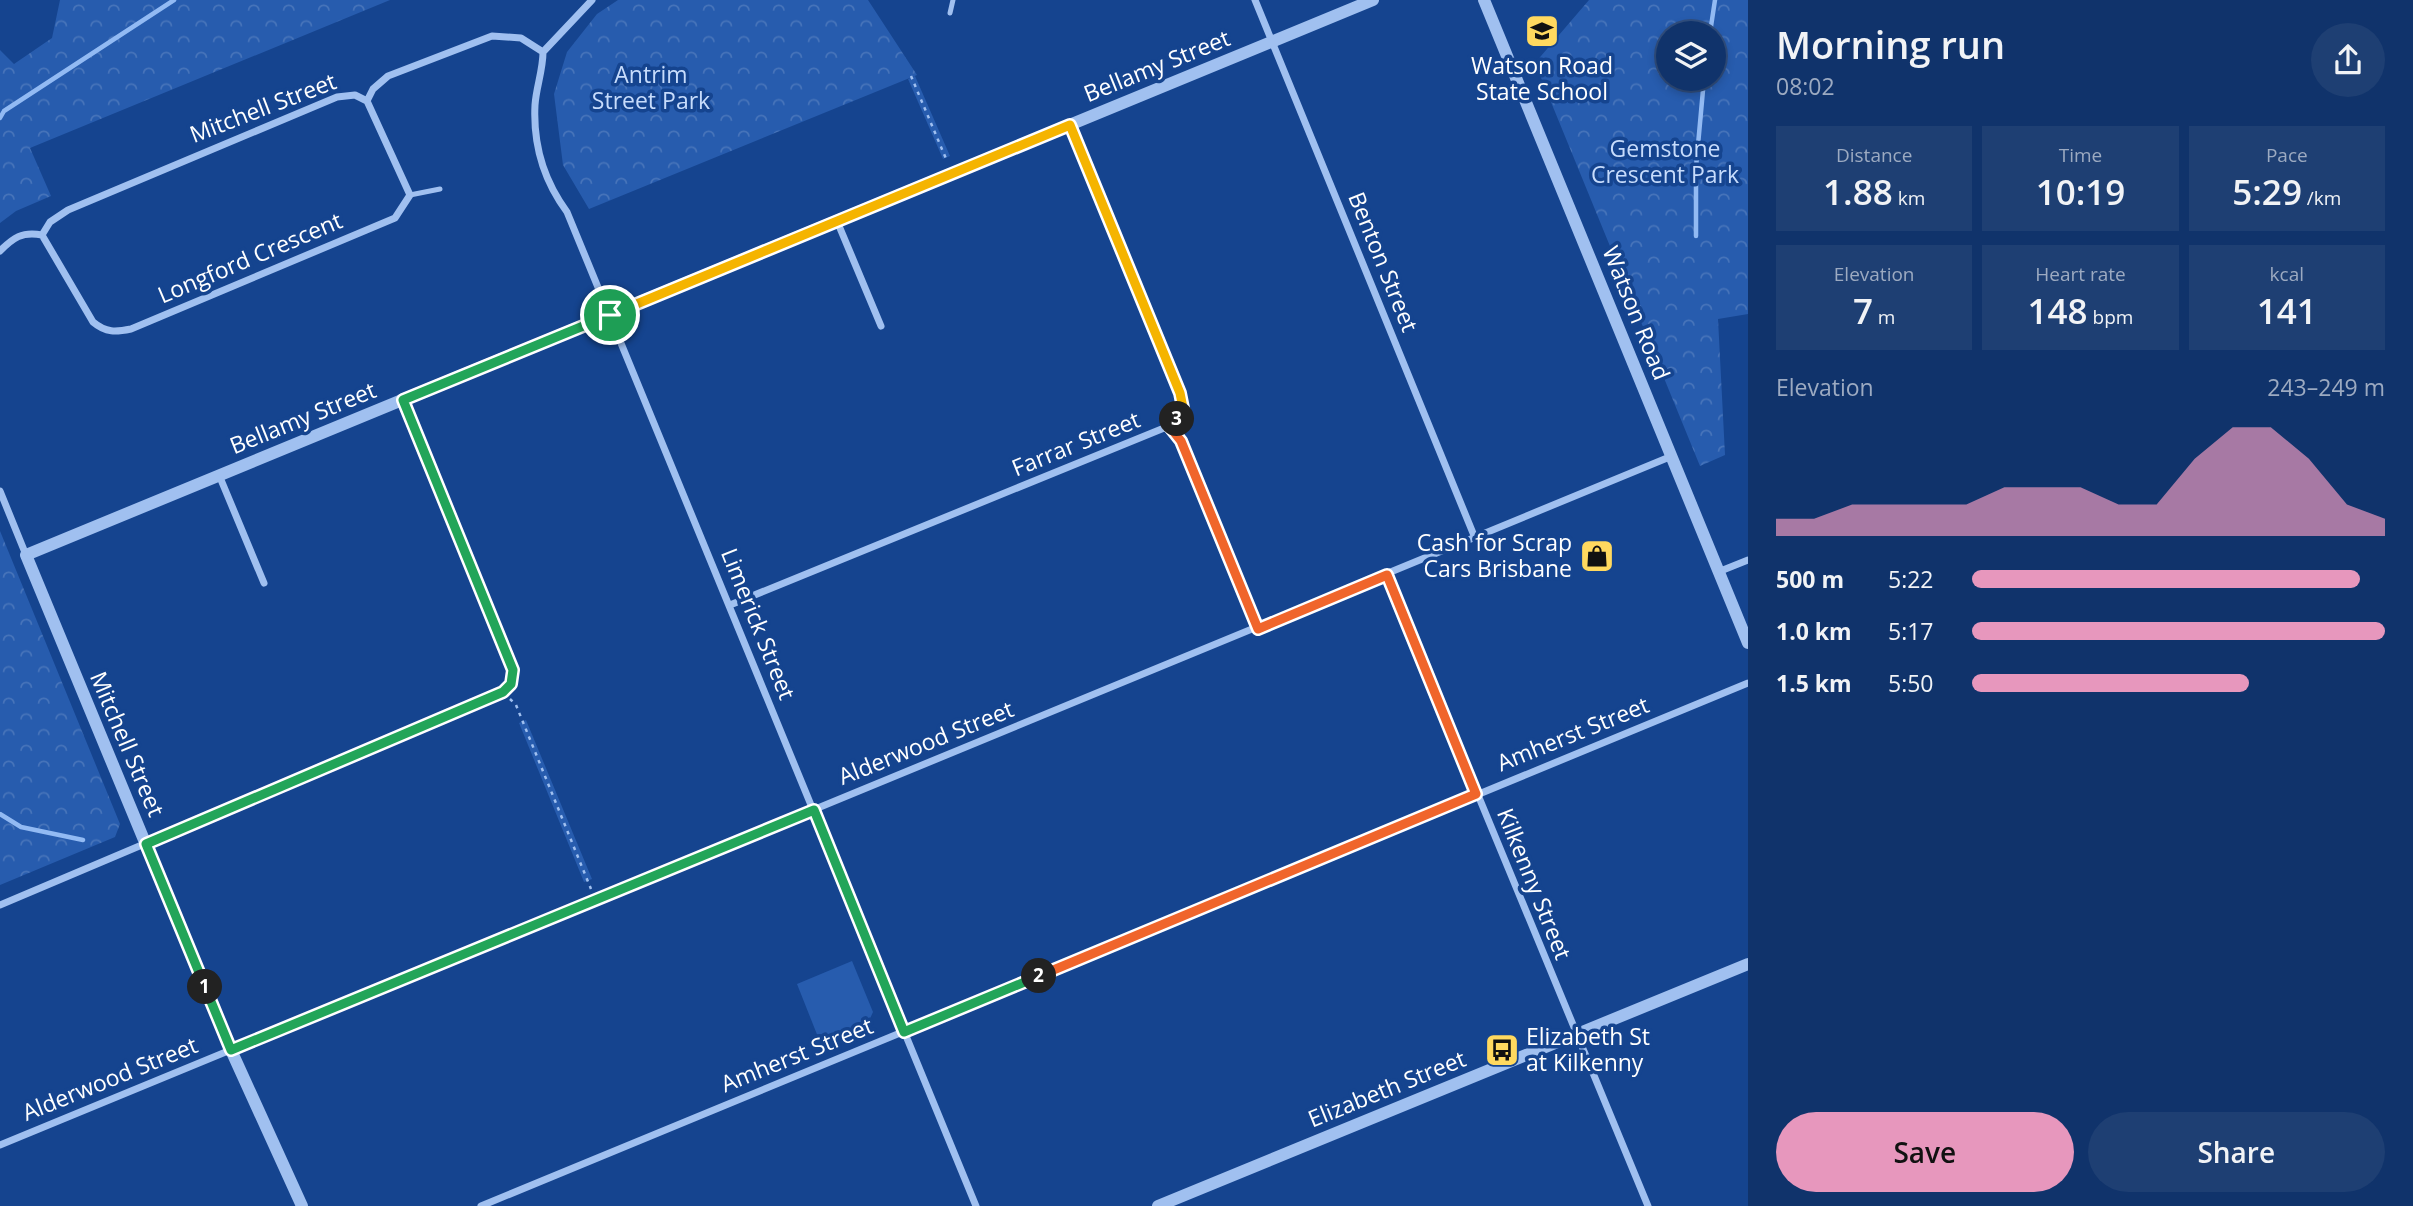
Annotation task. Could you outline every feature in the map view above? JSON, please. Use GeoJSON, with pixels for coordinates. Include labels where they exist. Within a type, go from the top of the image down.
{"type":"FeatureCollection","features":[{"type":"Feature","properties":{"kind":"street"},"geometry":{"type":"LineString","coordinates":[[544,52],[592,0]]}},
{"type":"Feature","properties":{"kind":"street","name":"Benton Street"},"geometry":{"type":"LineString","coordinates":[[1255,0],[1475,538]]}},
{"type":"Feature","properties":{"kind":"street","name":"Bellamy Street"},"geometry":{"type":"LineString","coordinates":[[26,555],[1373,0]]}},
{"type":"Feature","properties":{"kind":"street","name":"Watson Road"},"geometry":{"type":"LineString","coordinates":[[1484,0],[1748,643]]}},
{"type":"Feature","properties":{"kind":"street","name":"Mitchell Street"},"geometry":{"type":"LineString","coordinates":[[42,235],[50,222],[68,210],[324,103],[355,95],[367,101],[373,89],[388,76],[492,36],[521,38],[544,52]]}},
{"type":"Feature","properties":{"kind":"street","name":"Limerick Street"},"geometry":{"type":"LineString","coordinates":[[544,52],[535,103],[536,131],[550,188],[567,212],[976,1206]]}},
{"type":"Feature","properties":{"kind":"street"},"geometry":{"type":"LineString","coordinates":[[367,101],[410,195]]}},
{"type":"Feature","properties":{"kind":"street","name":"Farrar Street"},"geometry":{"type":"LineString","coordinates":[[730,606],[1169,426],[1184,413],[1180,393],[1070,125]]}},
{"type":"Feature","properties":{"kind":"street","name":"Longford Crescent"},"geometry":{"type":"LineString","coordinates":[[42,235],[93,322],[102,330],[116,332],[131,329],[395,218],[410,195]]}},
{"type":"Feature","properties":{"kind":"street"},"geometry":{"type":"LineString","coordinates":[[836,221],[881,326]]}},
{"type":"Feature","properties":{"kind":"street"},"geometry":{"type":"LineString","coordinates":[[0,251],[15,236],[31,233],[42,235]]}},
{"type":"Feature","properties":{"kind":"street"},"geometry":{"type":"LineString","coordinates":[[0,905],[503,692],[511,684],[513,670],[403,400]]}},
{"type":"Feature","properties":{"kind":"street","name":"Alderwood Street"},"geometry":{"type":"LineString","coordinates":[[0,1145],[1258,629],[1672,456]]}},
{"type":"Feature","properties":{"kind":"street"},"geometry":{"type":"LineString","coordinates":[[219,475],[264,583]]}},
{"type":"Feature","properties":{"kind":"street","name":"Mitchell Street"},"geometry":{"type":"LineString","coordinates":[[0,491],[231,1050],[302,1206]]}},
{"type":"Feature","properties":{"kind":"street"},"geometry":{"type":"LineString","coordinates":[[1718,572],[1748,560]]}},
{"type":"Feature","properties":{"kind":"street","name":"Kilkenny Street"},"geometry":{"type":"LineString","coordinates":[[1387,575],[1648,1206]]}},
{"type":"Feature","properties":{"kind":"street","name":"Amherst Street"},"geometry":{"type":"LineString","coordinates":[[481,1206],[1748,683]]}},
{"type":"Feature","properties":{"kind":"street","name":"Elizabeth Street"},"geometry":{"type":"LineString","coordinates":[[1158,1206],[1748,964]]}},
{"type":"Feature","properties":{"kind":"lane"},"geometry":{"type":"LineString","coordinates":[[950,13],[953,0]]}},
{"type":"Feature","properties":{"kind":"lane"},"geometry":{"type":"LineString","coordinates":[[410,195],[440,189]]}},
{"type":"Feature","properties":{"kind":"path"},"geometry":{"type":"LineString","coordinates":[[911,76],[952,174]]}},
{"type":"Feature","properties":{"kind":"path"},"geometry":{"type":"LineString","coordinates":[[1169,426],[1181,441],[1258,629]]}},
{"type":"Feature","properties":{"kind":"path"},"geometry":{"type":"LineString","coordinates":[[503,692],[516,705],[595,900]]}},
{"type":"Feature","properties":{"kind":"green space"},"geometry":{"type":"Polygon","coordinates":[[[60,0],[390,0],[30,148],[51,196],[16,211],[0,223],[0,50],[14,64],[52,38],[60,0]]]}},
{"type":"Feature","properties":{"kind":"green space","name":"Antrim Street Park"},"geometry":{"type":"Polygon","coordinates":[[[618,0],[868,0],[917,75],[589,209],[563,165],[554,94],[567,52],[597,14],[618,0]]]}},
{"type":"Feature","properties":{"kind":"green space","name":"Gemstone Crescent Park"},"geometry":{"type":"Polygon","coordinates":[[[1589,0],[1748,0],[1748,314],[1718,319],[1725,455],[1700,466],[1535,63],[1589,0]]]}},
{"type":"Feature","properties":{"kind":"green space"},"geometry":{"type":"Polygon","coordinates":[[[915,76],[950,156],[943,159],[908,79],[915,76]]]}},
{"type":"Feature","properties":{"kind":"green space"},"geometry":{"type":"Polygon","coordinates":[[[1184,441],[1252,606],[1245,609],[1176,445],[1184,441]]]}},
{"type":"Feature","properties":{"kind":"green space"},"geometry":{"type":"Polygon","coordinates":[[[0,531],[120,824],[115,837],[0,885],[0,531]]]}},
{"type":"Feature","properties":{"kind":"green space"},"geometry":{"type":"Polygon","coordinates":[[[526,720],[592,879],[584,882],[519,723],[526,720]]]}},
{"type":"Feature","properties":{"kind":"green space"},"geometry":{"type":"Polygon","coordinates":[[[852,961],[873,1012],[868,1023],[820,1042],[797,984],[852,961]]]}},
{"type":"Feature","properties":{"kind":"waterway"},"geometry":{"type":"LineString","coordinates":[[0,118],[4,111],[174,0]]}},
{"type":"Feature","properties":{"kind":"waterway"},"geometry":{"type":"LineString","coordinates":[[1712,21],[1715,0]]}},
{"type":"Feature","properties":{"kind":"waterway"},"geometry":{"type":"LineString","coordinates":[[1696,236],[1696,167],[1703,91]]}},
{"type":"Feature","properties":{"kind":"waterway"},"geometry":{"type":"LineString","coordinates":[[0,814],[21,827],[83,840]]}},
{"type":"Feature","properties":{"kind":"place","name":"Watson Road State School"},"geometry":{"type":"Point","coordinates":[1542,31]}},
{"type":"Feature","properties":{"kind":"place","name":"Cash for Scrap Cars Brisbane"},"geometry":{"type":"Point","coordinates":[1597,556]}},
{"type":"Feature","properties":{"kind":"place","name":"Elizabeth St at Kilkenny"},"geometry":{"type":"Point","coordinates":[1502,1050]}},
{"type":"Feature","properties":{"kind":"route"},"geometry":{"type":"LineString","coordinates":[[1070,125],[1180,393],[1184,413],[1169,426],[1181,441],[1258,629],[1387,575],[1476,794],[904,1032],[814,810],[231,1050],[146,844],[503,692],[511,684],[513,670],[403,400],[610,315],[1070,125]]}}]}
